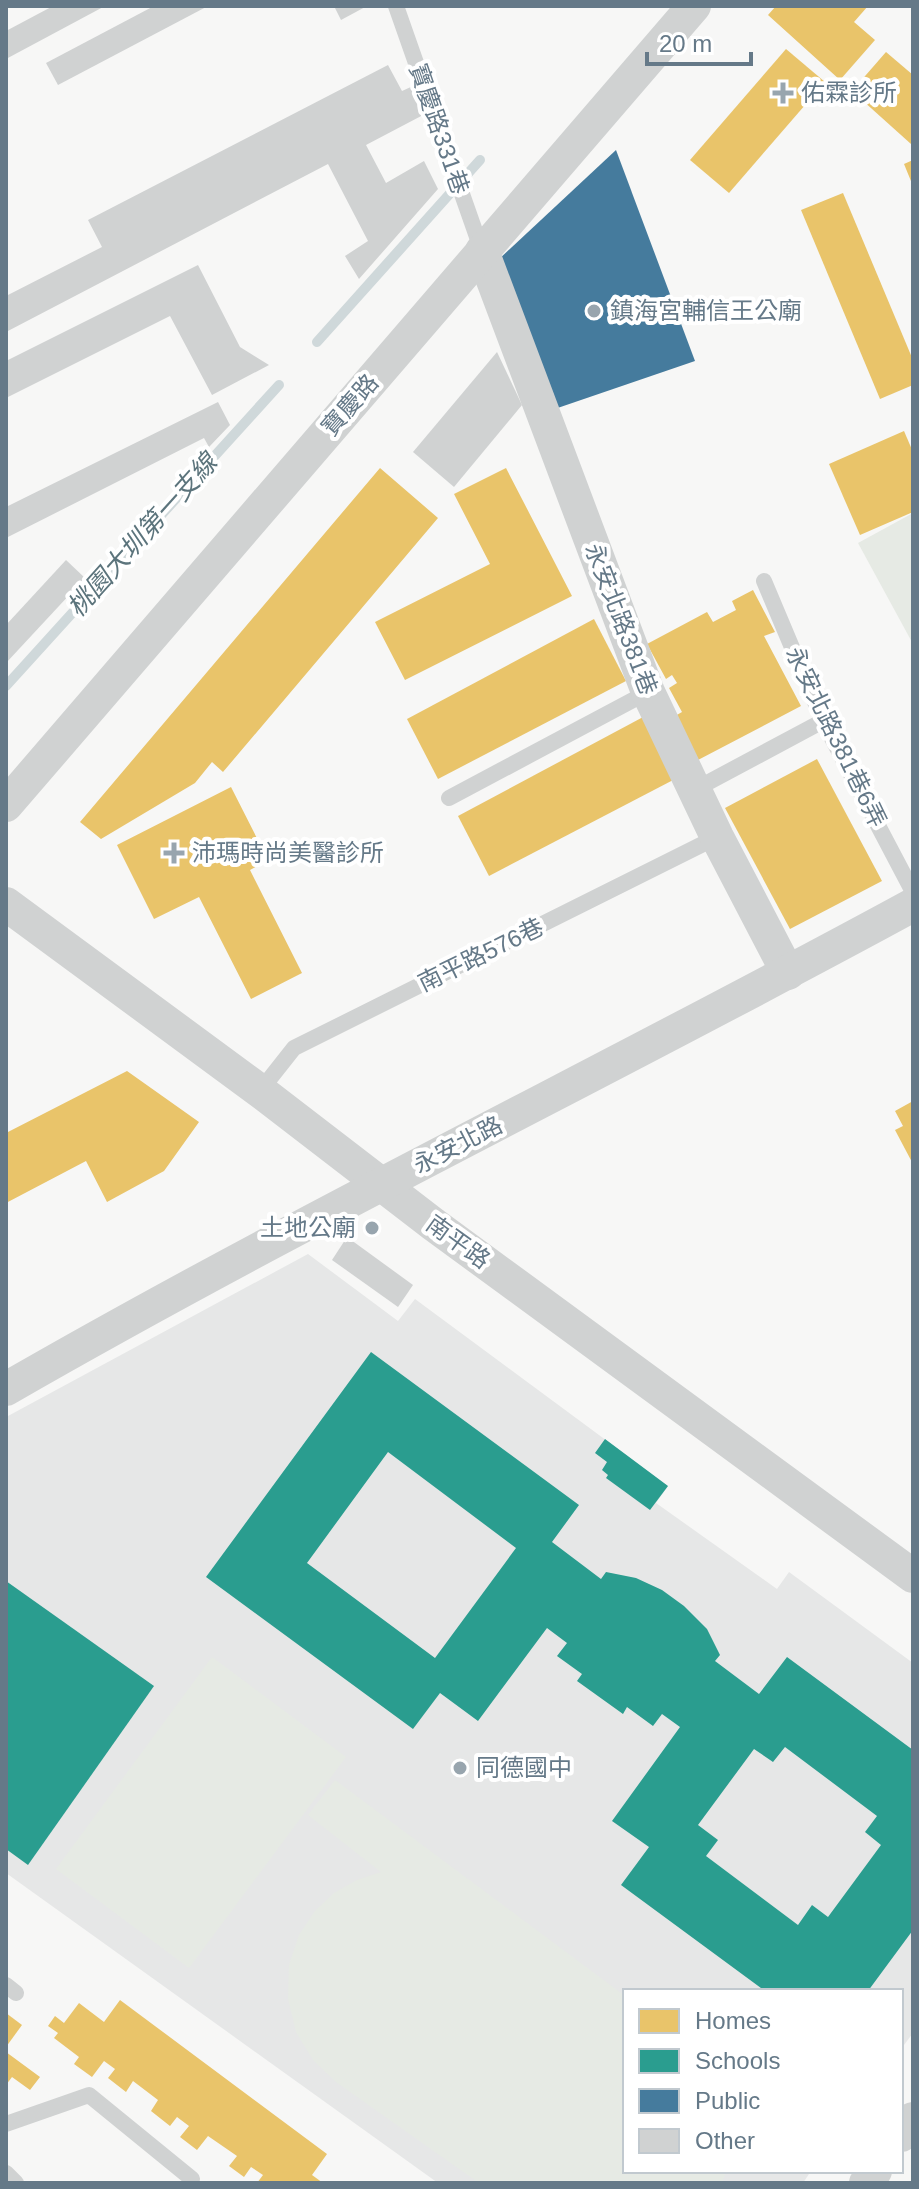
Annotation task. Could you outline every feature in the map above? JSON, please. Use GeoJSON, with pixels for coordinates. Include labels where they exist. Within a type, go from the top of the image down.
{"type":"FeatureCollection","features":[{"type":"Feature","properties":{"kind":"street","name":"寶慶路"},"geometry":{"type":"LineString","coordinates":[[6,805],[694,6]]}},
{"type":"Feature","properties":{"kind":"street","name":"永安北路381巷"},"geometry":{"type":"LineString","coordinates":[[482,251],[648,692],[717,837],[788,973]]}},
{"type":"Feature","properties":{"kind":"street","name":"南平路"},"geometry":{"type":"LineString","coordinates":[[6,904],[260,1091],[381,1185],[913,1576]]}},
{"type":"Feature","properties":{"kind":"street","name":"永安北路"},"geometry":{"type":"LineString","coordinates":[[6,1389],[381,1185],[913,905]]}},
{"type":"Feature","properties":{"kind":"lane","name":"寶慶路331巷"},"geometry":{"type":"LineString","coordinates":[[396,6],[482,251]]}},
{"type":"Feature","properties":{"kind":"lane","name":"永安北路381巷6弄"},"geometry":{"type":"LineString","coordinates":[[764,581],[823,721],[913,892]]}},
{"type":"Feature","properties":{"kind":"lane"},"geometry":{"type":"LineString","coordinates":[[449,798],[648,692]]}},
{"type":"Feature","properties":{"kind":"lane"},"geometry":{"type":"LineString","coordinates":[[694,790],[823,721]]}},
{"type":"Feature","properties":{"kind":"lane","name":"南平路576巷"},"geometry":{"type":"LineString","coordinates":[[260,1091],[294,1048],[717,837]]}},
{"type":"Feature","properties":{"kind":"lane"},"geometry":{"type":"LineString","coordinates":[[6,2124],[89,2095],[192,2179]]}},
{"type":"Feature","properties":{"kind":"lane"},"geometry":{"type":"LineString","coordinates":[[6,2173],[16,2183]]}},
{"type":"Feature","properties":{"kind":"shaded area"},"geometry":{"type":"Polygon","coordinates":[[[913,513],[913,644],[858,543],[913,513]]]}},
{"type":"Feature","properties":{"kind":"shaded area","name":"同德國中"},"geometry":{"type":"Polygon","coordinates":[[[308,1254],[398,1321],[415,1299],[668,1486],[656,1503],[777,1589],[789,1572],[913,1663],[913,2033],[903,2046],[903,1989],[623,1989],[623,2173],[810,2173],[803,2183],[438,2183],[6,1873],[8,1416],[308,1254]]]}},
{"type":"Feature","properties":{"kind":"shaded area"},"geometry":{"type":"Polygon","coordinates":[[[212,1657],[346,1757],[189,1968],[56,1869],[212,1657]]]}},
{"type":"Feature","properties":{"kind":"shaded area"},"geometry":{"type":"Polygon","coordinates":[[[335,1780],[623,1995],[623,2173],[725,2173],[722,2183],[479,2183],[336,2082],[313,2060],[296,2032],[288,1999],[289,1965],[299,1935],[315,1911],[334,1893],[357,1880],[381,1872],[308,1815],[335,1780]]]}},
{"type":"Feature","properties":{"kind":"building: Homes"},"geometry":{"type":"Polygon","coordinates":[[[776,6],[868,6],[854,22],[875,40],[840,80],[768,15],[776,6]]]}},
{"type":"Feature","properties":{"kind":"building: Homes"},"geometry":{"type":"Polygon","coordinates":[[[786,49],[825,82],[729,193],[690,160],[786,49]]]}},
{"type":"Feature","properties":{"kind":"building: Homes"},"geometry":{"type":"Polygon","coordinates":[[[886,52],[913,75],[911,144],[852,91],[886,52]]]}},
{"type":"Feature","properties":{"kind":"building: Homes"},"geometry":{"type":"Polygon","coordinates":[[[913,160],[913,186],[904,164],[913,160]]]}},
{"type":"Feature","properties":{"kind":"building: Homes"},"geometry":{"type":"Polygon","coordinates":[[[843,193],[913,360],[913,385],[880,399],[801,210],[843,193]]]}},
{"type":"Feature","properties":{"kind":"building: Homes"},"geometry":{"type":"Polygon","coordinates":[[[904,431],[913,452],[913,512],[860,535],[829,464],[904,431]]]}},
{"type":"Feature","properties":{"kind":"building: Homes"},"geometry":{"type":"Polygon","coordinates":[[[380,468],[438,518],[223,772],[212,762],[195,783],[101,839],[80,822],[380,468]]]}},
{"type":"Feature","properties":{"kind":"building: Homes"},"geometry":{"type":"Polygon","coordinates":[[[506,468],[572,596],[405,680],[375,622],[490,564],[454,494],[506,468]]]}},
{"type":"Feature","properties":{"kind":"building: Homes"},"geometry":{"type":"Polygon","coordinates":[[[753,590],[775,632],[764,636],[801,706],[698,760],[675,716],[682,712],[669,688],[677,683],[672,675],[666,679],[647,644],[707,612],[713,622],[736,610],[732,601],[753,590]]]}},
{"type":"Feature","properties":{"kind":"building: Homes"},"geometry":{"type":"Polygon","coordinates":[[[594,619],[626,681],[438,779],[407,719],[594,619]]]}},
{"type":"Feature","properties":{"kind":"building: Homes"},"geometry":{"type":"Polygon","coordinates":[[[645,716],[677,778],[489,876],[458,816],[645,716]]]}},
{"type":"Feature","properties":{"kind":"building: Homes"},"geometry":{"type":"Polygon","coordinates":[[[817,759],[882,881],[790,929],[725,808],[817,759]]]}},
{"type":"Feature","properties":{"kind":"building: Homes"},"geometry":{"type":"Polygon","coordinates":[[[231,787],[268,860],[250,870],[302,973],[251,999],[199,897],[154,919],[117,845],[231,787]]]}},
{"type":"Feature","properties":{"kind":"building: Homes"},"geometry":{"type":"Polygon","coordinates":[[[127,1071],[199,1122],[164,1171],[107,1202],[86,1161],[6,1203],[6,1133],[127,1071]]]}},
{"type":"Feature","properties":{"kind":"building: Homes"},"geometry":{"type":"Polygon","coordinates":[[[913,1101],[913,1164],[895,1130],[903,1126],[895,1111],[913,1101]]]}},
{"type":"Feature","properties":{"kind":"building: Homes"},"geometry":{"type":"Polygon","coordinates":[[[120,2000],[327,2154],[312,2175],[323,2183],[257,2183],[263,2175],[251,2167],[244,2177],[229,2166],[237,2156],[208,2136],[197,2150],[180,2137],[189,2126],[177,2117],[170,2126],[151,2111],[158,2100],[133,2081],[126,2092],[108,2078],[115,2069],[104,2061],[92,2077],[74,2064],[79,2057],[54,2038],[58,2033],[48,2026],[55,2016],[64,2023],[79,2003],[104,2022],[120,2000]]]}},
{"type":"Feature","properties":{"kind":"building: Homes"},"geometry":{"type":"Polygon","coordinates":[[[6,2013],[22,2025],[6,2047],[6,2013]]]}},
{"type":"Feature","properties":{"kind":"building: Homes"},"geometry":{"type":"Polygon","coordinates":[[[6,2052],[40,2077],[30,2090],[12,2077],[6,2085],[6,2052]]]}},
{"type":"Feature","properties":{"kind":"building: Schools"},"geometry":{"type":"Polygon","coordinates":[[[371,1352],[579,1505],[552,1542],[601,1579],[606,1572],[636,1578],[662,1590],[684,1606],[707,1629],[720,1655],[715,1661],[759,1694],[787,1657],[913,1750],[913,1930],[869,1989],[762,1989],[621,1885],[649,1847],[612,1821],[680,1727],[662,1714],[653,1726],[627,1707],[623,1714],[577,1681],[582,1674],[557,1656],[567,1643],[547,1628],[478,1721],[440,1693],[413,1729],[206,1577],[371,1352]],[[388,1452],[307,1563],[435,1658],[516,1548],[388,1452]],[[785,1747],[773,1762],[754,1749],[698,1825],[718,1840],[706,1856],[798,1925],[812,1905],[828,1917],[881,1845],[865,1832],[877,1816],[785,1747]]]}},
{"type":"Feature","properties":{"kind":"building: Schools"},"geometry":{"type":"Polygon","coordinates":[[[605,1439],[668,1486],[650,1510],[606,1478],[608,1475],[602,1470],[607,1462],[595,1453],[605,1439]]]}},
{"type":"Feature","properties":{"kind":"building: Schools"},"geometry":{"type":"Polygon","coordinates":[[[6,1581],[154,1686],[28,1865],[6,1849],[6,1581]]]}},
{"type":"Feature","properties":{"kind":"building: Public","name":"鎮海宮輔信王公廟"},"geometry":{"type":"Polygon","coordinates":[[[616,150],[695,361],[543,413],[498,260],[616,150]]]}},
{"type":"Feature","properties":{"kind":"building: Other"},"geometry":{"type":"Polygon","coordinates":[[[53,6],[105,6],[6,59],[6,31],[53,6]]]}},
{"type":"Feature","properties":{"kind":"building: Other"},"geometry":{"type":"Polygon","coordinates":[[[154,6],[208,6],[58,85],[46,63],[154,6]]]}},
{"type":"Feature","properties":{"kind":"building: Other"},"geometry":{"type":"Polygon","coordinates":[[[334,6],[367,6],[341,20],[334,6]]]}},
{"type":"Feature","properties":{"kind":"building: Other"},"geometry":{"type":"Polygon","coordinates":[[[388,65],[402,91],[413,86],[425,114],[366,145],[386,183],[424,161],[438,189],[359,279],[345,256],[368,241],[328,164],[6,332],[6,296],[102,247],[88,220],[388,65]]]}},
{"type":"Feature","properties":{"kind":"building: Other"},"geometry":{"type":"Polygon","coordinates":[[[198,265],[240,347],[269,365],[212,395],[170,316],[6,398],[6,361],[198,265]]]}},
{"type":"Feature","properties":{"kind":"building: Other"},"geometry":{"type":"Polygon","coordinates":[[[497,352],[522,405],[454,487],[413,452],[497,352]]]}},
{"type":"Feature","properties":{"kind":"building: Other"},"geometry":{"type":"Polygon","coordinates":[[[218,402],[230,425],[209,447],[204,438],[6,538],[6,507],[218,402]]]}},
{"type":"Feature","properties":{"kind":"building: Other"},"geometry":{"type":"Polygon","coordinates":[[[66,560],[85,578],[6,663],[6,625],[66,560]]]}},
{"type":"Feature","properties":{"kind":"building: Other"},"geometry":{"type":"Polygon","coordinates":[[[347,1237],[413,1285],[398,1307],[332,1260],[347,1237]]]}},
{"type":"Feature","properties":{"kind":"waterway","name":"桃園大圳第一支線"},"geometry":{"type":"LineString","coordinates":[[317,342],[480,160]]}},
{"type":"Feature","properties":{"kind":"waterway","name":"桃園大圳第一支線"},"geometry":{"type":"LineString","coordinates":[[6,686],[279,385]]}},
{"type":"Feature","properties":{"kind":"place","name":"佑霖診所"},"geometry":{"type":"Point","coordinates":[783,93]}},
{"type":"Feature","properties":{"kind":"place","name":"鎮海宮輔信王公廟"},"geometry":{"type":"Point","coordinates":[594,311]}},
{"type":"Feature","properties":{"kind":"place","name":"沛瑪時尚美醫診所"},"geometry":{"type":"Point","coordinates":[174,853]}},
{"type":"Feature","properties":{"kind":"place","name":"土地公廟"},"geometry":{"type":"Point","coordinates":[372,1228]}},
{"type":"Feature","properties":{"kind":"place","name":"同德國中"},"geometry":{"type":"Point","coordinates":[460,1768]}}]}
